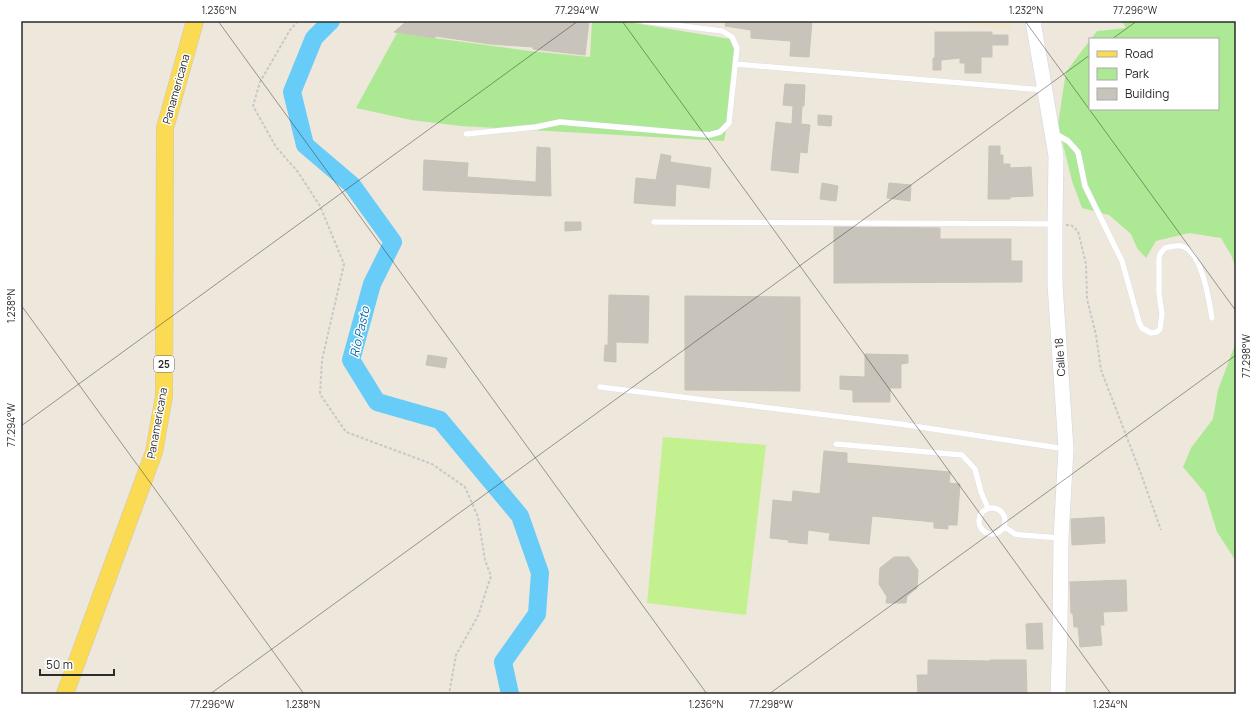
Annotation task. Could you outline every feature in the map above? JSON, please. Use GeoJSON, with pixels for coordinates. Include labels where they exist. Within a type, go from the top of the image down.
{"type":"FeatureCollection","features":[{"type":"Feature","properties":{"kind":"main road","name":"Panamericana"},"geometry":{"type":"LineString","coordinates":[[65,694],[154,452],[164,396],[165,128],[195,21]]}},
{"type":"Feature","properties":{"kind":"main road","name":"Calle 18"},"geometry":{"type":"LineString","coordinates":[[1033,21],[1056,156],[1056,284],[1066,449],[1061,538],[1058,694]]}},
{"type":"Feature","properties":{"kind":"lane"},"geometry":{"type":"LineString","coordinates":[[466,134],[536,127],[560,122],[709,135],[720,132],[729,123],[737,48],[735,43],[728,33],[722,31],[643,21]]}},
{"type":"Feature","properties":{"kind":"lane"},"geometry":{"type":"LineString","coordinates":[[735,64],[1045,90]]}},
{"type":"Feature","properties":{"kind":"lane"},"geometry":{"type":"LineString","coordinates":[[1052,131],[1068,141],[1078,152],[1085,186],[1122,261],[1142,328],[1151,333],[1157,332],[1160,329],[1162,314],[1159,293],[1159,259],[1160,254],[1165,248],[1180,246],[1192,252],[1206,281],[1212,318]]}},
{"type":"Feature","properties":{"kind":"lane"},"geometry":{"type":"LineString","coordinates":[[654,222],[1055,224]]}},
{"type":"Feature","properties":{"kind":"lane"},"geometry":{"type":"LineString","coordinates":[[600,387],[900,424],[1066,449]]}},
{"type":"Feature","properties":{"kind":"lane"},"geometry":{"type":"LineString","coordinates":[[836,444],[962,455],[975,469],[981,492],[988,508]]}},
{"type":"Feature","properties":{"kind":"lane"},"geometry":{"type":"LineString","coordinates":[[988,508],[999,508],[1006,517],[1005,528],[997,534],[986,534],[979,525],[980,514],[988,508]]}},
{"type":"Feature","properties":{"kind":"lane"},"geometry":{"type":"LineString","coordinates":[[1005,528],[1015,534],[1061,538]]}},
{"type":"Feature","properties":{"kind":"path"},"geometry":{"type":"LineString","coordinates":[[298,21],[290,30],[260,82],[253,106],[276,147],[298,172],[320,206],[344,264],[322,360],[320,394],[346,432],[432,464],[465,487],[478,517],[485,560],[491,576],[478,616],[456,655],[449,694]]}},
{"type":"Feature","properties":{"kind":"path"},"geometry":{"type":"LineString","coordinates":[[1055,224],[1071,225],[1078,231],[1086,264],[1087,299],[1096,335],[1101,370],[1161,530]]}},
{"type":"Feature","properties":{"kind":"shaded area"},"geometry":{"type":"Polygon","coordinates":[[[944,21],[1011,21],[1012,30],[944,21]]]}},
{"type":"Feature","properties":{"kind":"green space"},"geometry":{"type":"Polygon","coordinates":[[[592,21],[622,21],[730,39],[739,64],[724,141],[461,126],[411,120],[356,108],[397,33],[530,51],[590,57],[592,21]]]}},
{"type":"Feature","properties":{"kind":"green space"},"geometry":{"type":"Polygon","coordinates":[[[1122,21],[1236,21],[1236,268],[1231,255],[1221,238],[1189,233],[1156,241],[1146,258],[1137,248],[1131,234],[1109,215],[1082,208],[1072,181],[1058,124],[1066,72],[1089,41],[1089,110],[1219,110],[1219,38],[1092,38],[1097,31],[1126,28],[1122,21]]]}},
{"type":"Feature","properties":{"kind":"green space"},"geometry":{"type":"Polygon","coordinates":[[[1236,342],[1236,561],[1217,532],[1205,493],[1183,467],[1191,448],[1213,419],[1218,390],[1236,342]]]}},
{"type":"Feature","properties":{"kind":"green space"},"geometry":{"type":"Polygon","coordinates":[[[663,437],[766,445],[746,615],[647,603],[663,437]]]}},
{"type":"Feature","properties":{"kind":"building"},"geometry":{"type":"Polygon","coordinates":[[[407,21],[589,21],[585,55],[533,49],[533,47],[490,44],[394,32],[407,21]]]}},
{"type":"Feature","properties":{"kind":"building"},"geometry":{"type":"Polygon","coordinates":[[[726,21],[812,21],[809,57],[790,56],[791,41],[751,38],[751,30],[725,26],[726,21]]]}},
{"type":"Feature","properties":{"kind":"building"},"geometry":{"type":"Polygon","coordinates":[[[935,32],[992,32],[992,35],[1008,35],[1008,45],[992,45],[992,57],[981,57],[981,73],[965,73],[965,63],[960,63],[960,58],[941,60],[941,70],[933,70],[933,58],[935,58],[935,32]]]}},
{"type":"Feature","properties":{"kind":"building"},"geometry":{"type":"Polygon","coordinates":[[[785,84],[805,85],[801,124],[810,125],[807,153],[800,152],[798,173],[771,170],[776,122],[792,124],[793,106],[783,105],[785,84]]]}},
{"type":"Feature","properties":{"kind":"building"},"geometry":{"type":"Polygon","coordinates":[[[818,115],[832,116],[831,126],[818,125],[818,115]]]}},
{"type":"Feature","properties":{"kind":"building"},"geometry":{"type":"Polygon","coordinates":[[[989,146],[1000,146],[1000,155],[1003,155],[1003,164],[1010,164],[1010,168],[1031,167],[1033,196],[1010,197],[1010,199],[988,199],[989,146]]]}},
{"type":"Feature","properties":{"kind":"building"},"geometry":{"type":"Polygon","coordinates":[[[537,147],[550,148],[551,196],[423,190],[424,160],[468,163],[467,177],[536,182],[537,147]]]}},
{"type":"Feature","properties":{"kind":"building"},"geometry":{"type":"Polygon","coordinates":[[[661,154],[671,156],[670,162],[711,168],[709,188],[676,184],[675,206],[634,203],[636,178],[656,180],[661,154]]]}},
{"type":"Feature","properties":{"kind":"building"},"geometry":{"type":"Polygon","coordinates":[[[822,183],[838,186],[836,201],[820,199],[822,183]]]}},
{"type":"Feature","properties":{"kind":"building"},"geometry":{"type":"Polygon","coordinates":[[[889,183],[911,185],[910,201],[887,198],[889,183]]]}},
{"type":"Feature","properties":{"kind":"building"},"geometry":{"type":"Polygon","coordinates":[[[565,222],[581,222],[581,230],[565,231],[565,222]]]}},
{"type":"Feature","properties":{"kind":"building"},"geometry":{"type":"Polygon","coordinates":[[[834,227],[940,228],[940,239],[1011,239],[1011,261],[1022,261],[1022,282],[834,283],[834,227]]]}},
{"type":"Feature","properties":{"kind":"building"},"geometry":{"type":"Polygon","coordinates":[[[609,295],[649,296],[648,343],[616,342],[616,362],[604,361],[605,345],[608,345],[609,295]]]}},
{"type":"Feature","properties":{"kind":"building"},"geometry":{"type":"Polygon","coordinates":[[[685,296],[800,297],[800,391],[685,390],[685,296]]]}},
{"type":"Feature","properties":{"kind":"building"},"geometry":{"type":"Polygon","coordinates":[[[865,354],[908,355],[908,363],[901,364],[901,388],[890,388],[890,402],[853,402],[853,390],[840,389],[840,376],[865,377],[865,354]]]}},
{"type":"Feature","properties":{"kind":"building"},"geometry":{"type":"Polygon","coordinates":[[[428,355],[447,358],[445,368],[426,365],[428,355]]]}},
{"type":"Feature","properties":{"kind":"building"},"geometry":{"type":"Polygon","coordinates":[[[824,451],[847,453],[847,463],[950,472],[949,483],[960,484],[957,525],[948,525],[948,529],[934,528],[934,522],[872,516],[869,544],[829,540],[830,533],[808,530],[807,544],[770,538],[773,500],[792,502],[793,491],[820,494],[824,451]]]}},
{"type":"Feature","properties":{"kind":"building"},"geometry":{"type":"Polygon","coordinates":[[[1104,517],[1105,543],[1072,545],[1071,519],[1104,517]]]}},
{"type":"Feature","properties":{"kind":"building"},"geometry":{"type":"Polygon","coordinates":[[[894,557],[909,557],[918,570],[917,588],[907,596],[906,603],[886,603],[887,597],[879,584],[880,568],[894,557]]]}},
{"type":"Feature","properties":{"kind":"building"},"geometry":{"type":"Polygon","coordinates":[[[1126,580],[1127,611],[1103,612],[1104,625],[1100,625],[1102,645],[1080,647],[1078,627],[1074,627],[1073,614],[1071,613],[1070,582],[1126,580]]]}},
{"type":"Feature","properties":{"kind":"building"},"geometry":{"type":"Polygon","coordinates":[[[1042,623],[1043,649],[1027,649],[1026,624],[1042,623]]]}},
{"type":"Feature","properties":{"kind":"building"},"geometry":{"type":"Polygon","coordinates":[[[928,660],[1026,660],[1027,694],[918,694],[917,675],[928,675],[928,660]]]}},
{"type":"Feature","properties":{"kind":"waterway","name":"Río Pasto"},"geometry":{"type":"LineString","coordinates":[[331,21],[314,38],[292,92],[305,145],[352,185],[393,242],[372,284],[351,360],[377,402],[440,420],[520,516],[540,573],[537,614],[503,662],[510,694]]}}]}
